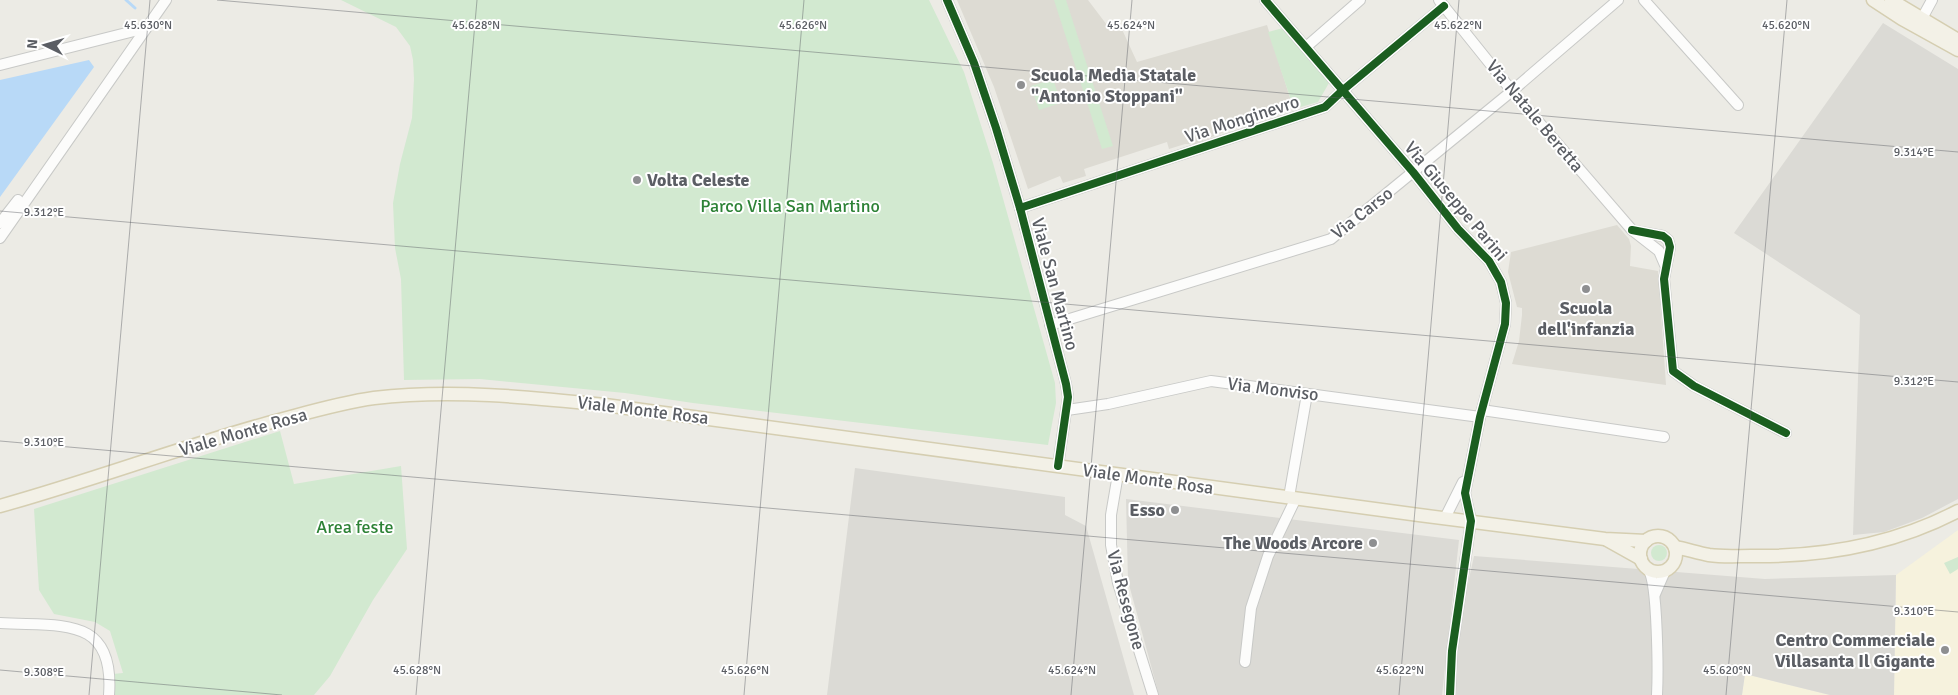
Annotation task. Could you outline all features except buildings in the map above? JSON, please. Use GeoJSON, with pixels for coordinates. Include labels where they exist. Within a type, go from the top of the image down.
{"type":"FeatureCollection","features":[{"type":"Feature","properties":{"kind":"main road"},"geometry":{"type":"LineString","coordinates":[[1873,0],[1958,40]]}},
{"type":"Feature","properties":{"kind":"main road"},"geometry":{"type":"LineString","coordinates":[[1891,0],[1919,23],[1958,50]]}},
{"type":"Feature","properties":{"kind":"main road","name":"Viale Monte Rosa"},"geometry":{"type":"LineString","coordinates":[[0,506],[234,432],[298,415],[374,399],[423,395],[492,395],[605,405],[1605,539],[1646,541],[1655,536],[1665,536],[1673,542],[1675,547],[1709,555],[1802,555],[1862,545],[1884,541],[1911,532],[1958,511]]}},
{"type":"Feature","properties":{"kind":"main road","name":"Viale Monte Rosa"},"geometry":{"type":"LineString","coordinates":[[1605,539],[1653,572],[1709,555]]}},
{"type":"Feature","properties":{"kind":"main road"},"geometry":{"type":"LineString","coordinates":[[1644,564],[1641,549],[1646,541]]}},
{"type":"Feature","properties":{"kind":"main road"},"geometry":{"type":"LineString","coordinates":[[1670,567],[1677,557],[1675,547]]}},
{"type":"Feature","properties":{"kind":"street"},"geometry":{"type":"LineString","coordinates":[[0,238],[166,0]]}},
{"type":"Feature","properties":{"kind":"street","name":"Viale San Martino"},"geometry":{"type":"LineString","coordinates":[[947,0],[974,63],[996,128],[1020,208],[1067,391],[1067,410],[1058,466]]}},
{"type":"Feature","properties":{"kind":"street","name":"Via Giuseppe Parini"},"geometry":{"type":"LineString","coordinates":[[1265,0],[1413,172],[1458,229],[1489,261],[1501,282],[1506,303],[1505,324],[1481,414],[1465,493],[1471,521]]}},
{"type":"Feature","properties":{"kind":"street"},"geometry":{"type":"LineString","coordinates":[[1306,46],[1360,0]]}},
{"type":"Feature","properties":{"kind":"street","name":"Via Carso"},"geometry":{"type":"LineString","coordinates":[[1050,325],[1331,239],[1512,91],[1618,0]]}},
{"type":"Feature","properties":{"kind":"street"},"geometry":{"type":"LineString","coordinates":[[1644,0],[1738,105]]}},
{"type":"Feature","properties":{"kind":"street"},"geometry":{"type":"LineString","coordinates":[[1919,23],[1932,0]]}},
{"type":"Feature","properties":{"kind":"street","name":"Via Monginevro"},"geometry":{"type":"LineString","coordinates":[[1020,208],[1325,107],[1442,3]]}},
{"type":"Feature","properties":{"kind":"street","name":"Via Natale Beretta"},"geometry":{"type":"LineString","coordinates":[[1442,3],[1512,91],[1632,230],[1659,251],[1665,265],[1664,279],[1673,371],[1694,386],[1786,433]]}},
{"type":"Feature","properties":{"kind":"street"},"geometry":{"type":"LineString","coordinates":[[0,65],[146,28]]}},
{"type":"Feature","properties":{"kind":"street"},"geometry":{"type":"LineString","coordinates":[[0,223],[49,166]]}},
{"type":"Feature","properties":{"kind":"street","name":"Via Monviso"},"geometry":{"type":"LineString","coordinates":[[1067,410],[1108,404],[1212,381],[1664,437]]}},
{"type":"Feature","properties":{"kind":"street"},"geometry":{"type":"LineString","coordinates":[[1246,662],[1251,608],[1268,556],[1293,498],[1307,394]]}},
{"type":"Feature","properties":{"kind":"street","name":"Via Giuseppe Parini"},"geometry":{"type":"LineString","coordinates":[[1445,518],[1470,467]]}},
{"type":"Feature","properties":{"kind":"street","name":"Via Resegone"},"geometry":{"type":"LineString","coordinates":[[1118,474],[1111,516],[1111,544],[1118,583],[1153,695]]}},
{"type":"Feature","properties":{"kind":"street"},"geometry":{"type":"LineString","coordinates":[[1450,695],[1452,651],[1471,521]]}},
{"type":"Feature","properties":{"kind":"street"},"geometry":{"type":"LineString","coordinates":[[1644,564],[1652,576],[1654,595],[1658,677],[1657,695]]}},
{"type":"Feature","properties":{"kind":"street"},"geometry":{"type":"LineString","coordinates":[[1654,595],[1670,567]]}},
{"type":"Feature","properties":{"kind":"street"},"geometry":{"type":"LineString","coordinates":[[0,623],[62,626],[84,630],[98,642],[108,658],[111,678],[109,695]]}},
{"type":"Feature","properties":{"kind":"shaded area"},"geometry":{"type":"Polygon","coordinates":[[[957,0],[1088,0],[1110,29],[1120,25],[1137,62],[1267,25],[1291,101],[1229,121],[1226,131],[1195,144],[1185,144],[1169,149],[1167,142],[1084,169],[1086,176],[1063,183],[1060,176],[1028,189],[994,87],[957,0]]]}},
{"type":"Feature","properties":{"kind":"shaded area"},"geometry":{"type":"Polygon","coordinates":[[[1883,23],[1958,69],[1958,499],[1922,518],[1884,532],[1853,535],[1860,315],[1734,233],[1883,23]]]}},
{"type":"Feature","properties":{"kind":"shaded area","name":"Scuola dell'infanzia"},"geometry":{"type":"Polygon","coordinates":[[[1617,225],[1629,239],[1631,246],[1630,266],[1658,271],[1666,385],[1512,364],[1519,341],[1522,308],[1517,307],[1508,272],[1511,252],[1617,225]]]}},
{"type":"Feature","properties":{"kind":"shaded area"},"geometry":{"type":"Polygon","coordinates":[[[855,468],[1065,497],[1065,515],[1086,526],[1134,695],[827,695],[855,468]]]}},
{"type":"Feature","properties":{"kind":"shaded area"},"geometry":{"type":"Polygon","coordinates":[[[1126,499],[1459,540],[1442,695],[1159,695],[1128,581],[1126,499]]]}},
{"type":"Feature","properties":{"kind":"shaded area"},"geometry":{"type":"Polygon","coordinates":[[[1958,530],[1958,695],[1894,695],[1896,575],[1958,530]]]}},
{"type":"Feature","properties":{"kind":"shaded area"},"geometry":{"type":"Polygon","coordinates":[[[1474,556],[1765,579],[1896,575],[1894,695],[1830,695],[1745,674],[1742,695],[1454,695],[1457,634],[1474,556]]]}},
{"type":"Feature","properties":{"kind":"shaded area"},"geometry":{"type":"Polygon","coordinates":[[[1745,674],[1830,695],[1742,695],[1745,674]]]}},
{"type":"Feature","properties":{"kind":"green space","name":"Parco Villa San Martino"},"geometry":{"type":"Polygon","coordinates":[[[341,0],[929,0],[964,72],[993,163],[1055,383],[1056,403],[1048,445],[693,403],[625,393],[480,379],[404,380],[401,279],[395,248],[393,203],[400,164],[412,118],[413,60],[410,46],[396,27],[341,0]]]}},
{"type":"Feature","properties":{"kind":"green space"},"geometry":{"type":"Polygon","coordinates":[[[1054,0],[1066,0],[1113,146],[1102,149],[1054,0]]]}},
{"type":"Feature","properties":{"kind":"green space"},"geometry":{"type":"Polygon","coordinates":[[[1283,28],[1329,83],[1318,102],[1294,109],[1268,32],[1283,28]]]}},
{"type":"Feature","properties":{"kind":"green space"},"geometry":{"type":"Polygon","coordinates":[[[1053,79],[1061,103],[1039,110],[1031,86],[1053,79]]]}},
{"type":"Feature","properties":{"kind":"green space","name":"Area feste"},"geometry":{"type":"Polygon","coordinates":[[[280,431],[294,484],[401,466],[407,549],[373,600],[330,676],[314,695],[113,695],[113,674],[123,673],[110,631],[95,622],[54,614],[39,590],[34,509],[280,431]]]}},
{"type":"Feature","properties":{"kind":"green space"},"geometry":{"type":"Polygon","coordinates":[[[1659,545],[1665,547],[1667,553],[1665,559],[1659,561],[1653,559],[1651,553],[1653,547],[1659,545]]]}},
{"type":"Feature","properties":{"kind":"green space"},"geometry":{"type":"Polygon","coordinates":[[[1958,557],[1958,569],[1950,574],[1944,563],[1958,557]]]}},
{"type":"Feature","properties":{"kind":"water"},"geometry":{"type":"Polygon","coordinates":[[[89,60],[94,67],[0,197],[0,80],[89,60]]]}},
{"type":"Feature","properties":{"kind":"waterway"},"geometry":{"type":"LineString","coordinates":[[126,0],[135,8]]}},
{"type":"Feature","properties":{"kind":"cycle path"},"geometry":{"type":"LineString","coordinates":[[947,0],[974,63],[996,128],[1020,208],[1066,384],[1068,397],[1058,466]]}},
{"type":"Feature","properties":{"kind":"cycle path"},"geometry":{"type":"LineString","coordinates":[[1265,0],[1413,172],[1458,229],[1489,261],[1501,282],[1506,303],[1505,324],[1480,417],[1465,493],[1471,521],[1452,651],[1450,695]]}},
{"type":"Feature","properties":{"kind":"cycle path"},"geometry":{"type":"LineString","coordinates":[[1020,208],[1325,107],[1444,6]]}},
{"type":"Feature","properties":{"kind":"cycle path"},"geometry":{"type":"LineString","coordinates":[[1632,230],[1663,236],[1668,240],[1670,247],[1664,279],[1673,371],[1694,386],[1786,433]]}},
{"type":"Feature","properties":{"kind":"place","name":"Scuola Media Statale \"Antonio Stoppani\""},"geometry":{"type":"Point","coordinates":[1021,85]}},
{"type":"Feature","properties":{"kind":"place","name":"Volta Celeste"},"geometry":{"type":"Point","coordinates":[637,180]}},
{"type":"Feature","properties":{"kind":"place","name":"Scuola dell'infanzia"},"geometry":{"type":"Point","coordinates":[1586,289]}},
{"type":"Feature","properties":{"kind":"place","name":"Esso"},"geometry":{"type":"Point","coordinates":[1175,510]}},
{"type":"Feature","properties":{"kind":"place","name":"The Woods Arcore"},"geometry":{"type":"Point","coordinates":[1373,543]}},
{"type":"Feature","properties":{"kind":"place","name":"Centro Commerciale Villasanta Il Gigante"},"geometry":{"type":"Point","coordinates":[1945,650]}}]}
